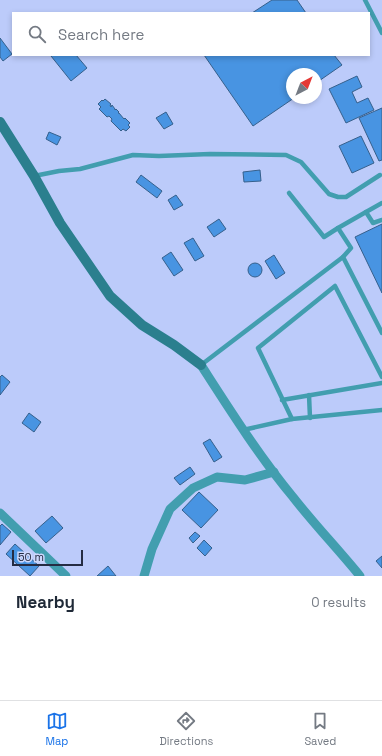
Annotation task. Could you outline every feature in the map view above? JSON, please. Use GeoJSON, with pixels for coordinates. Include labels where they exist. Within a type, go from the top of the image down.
{"type":"FeatureCollection","features":[{"type":"Feature","properties":{"kind":"street"},"geometry":{"type":"LineString","coordinates":[[0,122],[34,176],[60,223],[110,296],[142,325],[174,345],[201,365],[243,430],[292,497],[360,576]]}},
{"type":"Feature","properties":{"kind":"street"},"geometry":{"type":"LineString","coordinates":[[144,576],[152,550],[170,509],[193,488],[217,477],[245,480],[274,472]]}},
{"type":"Feature","properties":{"kind":"street"},"geometry":{"type":"LineString","coordinates":[[0,514],[66,576]]}},
{"type":"Feature","properties":{"kind":"lane"},"geometry":{"type":"LineString","coordinates":[[365,0],[382,33]]}},
{"type":"Feature","properties":{"kind":"lane"},"geometry":{"type":"LineString","coordinates":[[34,176],[59,171],[80,170],[133,155],[286,155],[301,162],[329,194],[338,197],[346,197],[380,175]]}},
{"type":"Feature","properties":{"kind":"lane"},"geometry":{"type":"LineString","coordinates":[[289,194],[324,237],[382,203]]}},
{"type":"Feature","properties":{"kind":"lane"},"geometry":{"type":"LineString","coordinates":[[366,212],[373,223],[382,220]]}},
{"type":"Feature","properties":{"kind":"lane"},"geometry":{"type":"LineString","coordinates":[[201,365],[343,257],[351,248],[338,228]]}},
{"type":"Feature","properties":{"kind":"lane"},"geometry":{"type":"LineString","coordinates":[[343,257],[382,333]]}},
{"type":"Feature","properties":{"kind":"lane"},"geometry":{"type":"LineString","coordinates":[[292,419],[258,348],[335,286],[382,377]]}},
{"type":"Feature","properties":{"kind":"lane"},"geometry":{"type":"LineString","coordinates":[[282,400],[382,383]]}},
{"type":"Feature","properties":{"kind":"lane"},"geometry":{"type":"LineString","coordinates":[[308,395],[310,418]]}},
{"type":"Feature","properties":{"kind":"lane"},"geometry":{"type":"LineString","coordinates":[[243,430],[292,419],[382,410]]}},
{"type":"Feature","properties":{"kind":"building"},"geometry":{"type":"Polygon","coordinates":[[[272,0],[297,0],[305,12],[254,12],[272,0]]]}},
{"type":"Feature","properties":{"kind":"building"},"geometry":{"type":"Polygon","coordinates":[[[0,38],[12,54],[3,61],[0,57],[0,38]]]}},
{"type":"Feature","properties":{"kind":"building"},"geometry":{"type":"Polygon","coordinates":[[[51,56],[77,56],[87,68],[71,81],[51,56]]]}},
{"type":"Feature","properties":{"kind":"building"},"geometry":{"type":"Polygon","coordinates":[[[205,56],[335,56],[342,65],[322,79],[322,68],[286,68],[286,103],[253,126],[205,56]]]}},
{"type":"Feature","properties":{"kind":"building"},"geometry":{"type":"Polygon","coordinates":[[[357,76],[362,87],[352,92],[357,103],[368,98],[374,110],[346,123],[329,89],[357,76]]]}},
{"type":"Feature","properties":{"kind":"building"},"geometry":{"type":"Polygon","coordinates":[[[105,99],[111,104],[111,107],[112,105],[124,119],[125,118],[130,123],[128,125],[130,127],[126,131],[123,129],[121,131],[111,121],[112,119],[109,116],[107,117],[99,109],[101,107],[98,104],[105,99]]]}},
{"type":"Feature","properties":{"kind":"building"},"geometry":{"type":"Polygon","coordinates":[[[382,108],[382,160],[379,161],[359,118],[382,108]]]}},
{"type":"Feature","properties":{"kind":"building"},"geometry":{"type":"Polygon","coordinates":[[[166,112],[173,124],[164,129],[156,118],[166,112]]]}},
{"type":"Feature","properties":{"kind":"building"},"geometry":{"type":"Polygon","coordinates":[[[49,132],[61,137],[57,145],[46,139],[49,132]]]}},
{"type":"Feature","properties":{"kind":"building"},"geometry":{"type":"Polygon","coordinates":[[[361,136],[374,163],[352,173],[339,146],[361,136]]]}},
{"type":"Feature","properties":{"kind":"building"},"geometry":{"type":"Polygon","coordinates":[[[260,170],[261,181],[244,182],[243,172],[260,170]]]}},
{"type":"Feature","properties":{"kind":"building"},"geometry":{"type":"Polygon","coordinates":[[[141,175],[162,191],[157,198],[136,182],[141,175]]]}},
{"type":"Feature","properties":{"kind":"building"},"geometry":{"type":"Polygon","coordinates":[[[176,195],[183,205],[174,210],[168,200],[176,195]]]}},
{"type":"Feature","properties":{"kind":"building"},"geometry":{"type":"Polygon","coordinates":[[[219,219],[226,229],[214,237],[207,227],[219,219]]]}},
{"type":"Feature","properties":{"kind":"building"},"geometry":{"type":"Polygon","coordinates":[[[382,224],[382,293],[355,237],[382,224]]]}},
{"type":"Feature","properties":{"kind":"building"},"geometry":{"type":"Polygon","coordinates":[[[193,238],[204,256],[195,261],[184,243],[193,238]]]}},
{"type":"Feature","properties":{"kind":"building"},"geometry":{"type":"Polygon","coordinates":[[[171,252],[183,270],[174,276],[162,258],[171,252]]]}},
{"type":"Feature","properties":{"kind":"building"},"geometry":{"type":"Polygon","coordinates":[[[274,255],[285,273],[276,279],[265,261],[274,255]]]}},
{"type":"Feature","properties":{"kind":"building"},"geometry":{"type":"Polygon","coordinates":[[[255,263],[260,265],[262,270],[260,275],[255,277],[250,275],[248,270],[250,265],[255,263]]]}},
{"type":"Feature","properties":{"kind":"building"},"geometry":{"type":"Polygon","coordinates":[[[2,375],[10,382],[0,395],[0,377],[2,375]]]}},
{"type":"Feature","properties":{"kind":"building"},"geometry":{"type":"Polygon","coordinates":[[[29,413],[41,422],[34,432],[22,423],[29,413]]]}},
{"type":"Feature","properties":{"kind":"building"},"geometry":{"type":"Polygon","coordinates":[[[210,439],[222,457],[214,462],[203,443],[210,439]]]}},
{"type":"Feature","properties":{"kind":"building"},"geometry":{"type":"Polygon","coordinates":[[[190,467],[195,474],[180,485],[174,478],[190,467]]]}},
{"type":"Feature","properties":{"kind":"building"},"geometry":{"type":"Polygon","coordinates":[[[199,492],[218,510],[201,528],[182,510],[199,492]]]}},
{"type":"Feature","properties":{"kind":"building"},"geometry":{"type":"Polygon","coordinates":[[[52,516],[63,528],[46,543],[35,531],[52,516]]]}},
{"type":"Feature","properties":{"kind":"building"},"geometry":{"type":"Polygon","coordinates":[[[2,524],[11,532],[0,545],[0,526],[2,524]]]}},
{"type":"Feature","properties":{"kind":"building"},"geometry":{"type":"Polygon","coordinates":[[[195,532],[200,536],[193,543],[189,538],[195,532]]]}},
{"type":"Feature","properties":{"kind":"building"},"geometry":{"type":"Polygon","coordinates":[[[204,540],[212,548],[205,556],[197,548],[204,540]]]}},
{"type":"Feature","properties":{"kind":"building"},"geometry":{"type":"Polygon","coordinates":[[[15,544],[39,566],[30,576],[6,554],[15,544]]]}},
{"type":"Feature","properties":{"kind":"building"},"geometry":{"type":"Polygon","coordinates":[[[382,556],[382,568],[376,561],[382,556]]]}},
{"type":"Feature","properties":{"kind":"building"},"geometry":{"type":"Polygon","coordinates":[[[108,566],[116,576],[97,576],[108,566]]]}}]}
